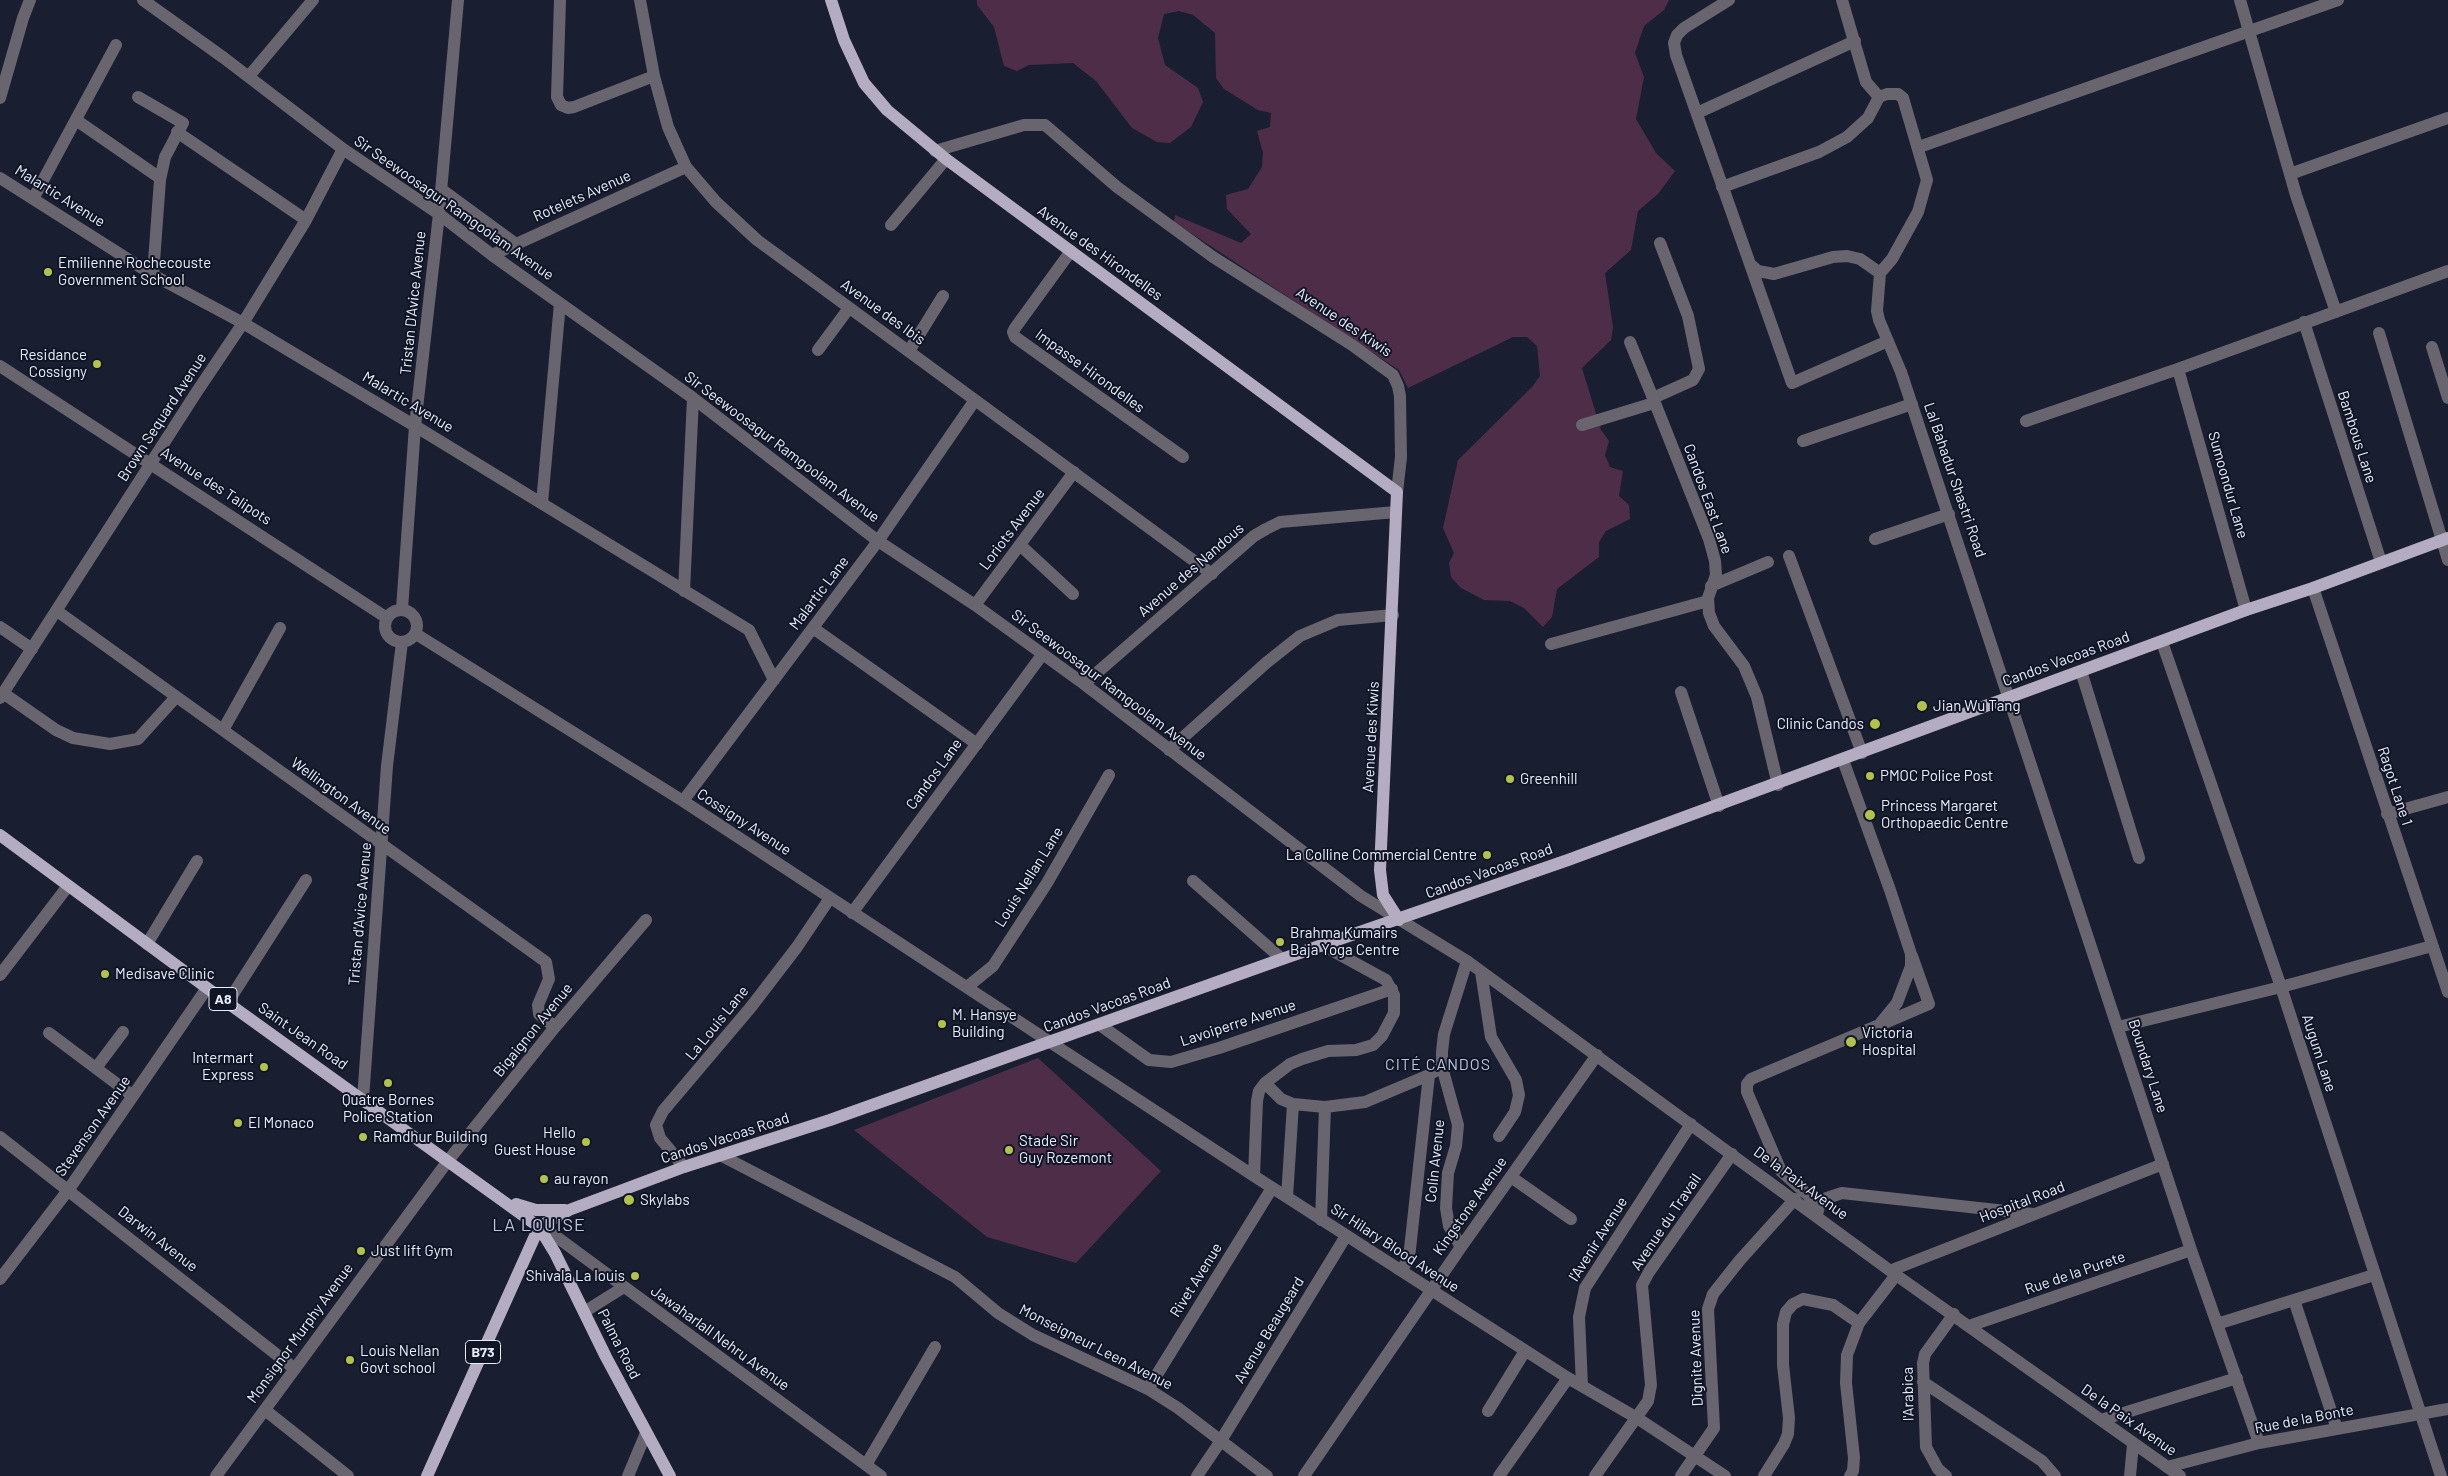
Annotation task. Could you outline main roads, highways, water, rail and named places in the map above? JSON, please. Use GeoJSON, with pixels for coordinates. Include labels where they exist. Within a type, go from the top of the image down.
{"type":"FeatureCollection","features":[{"type":"Feature","properties":{"kind":"main road","name":"Avenue des Hirondelles"},"geometry":{"type":"LineString","coordinates":[[831,0],[842,33],[864,83],[887,110],[940,155],[1397,492]]}},
{"type":"Feature","properties":{"kind":"main road","name":"Avenue des Kiwis"},"geometry":{"type":"LineString","coordinates":[[1397,492],[1393,615],[1380,870],[1384,895],[1400,920]]}},
{"type":"Feature","properties":{"kind":"main road","name":"Candos Vacoas Road"},"geometry":{"type":"LineString","coordinates":[[539,1227],[569,1210],[684,1167],[830,1120],[1282,959],[1400,920],[1778,785],[2010,697],[2445,539]]}},
{"type":"Feature","properties":{"kind":"main road","name":"Saint Jean Road"},"geometry":{"type":"LineString","coordinates":[[0,835],[207,988],[363,1099],[447,1162],[500,1197],[539,1227]]}},
{"type":"Feature","properties":{"kind":"main road"},"geometry":{"type":"LineString","coordinates":[[500,1197],[525,1209],[569,1210]]}},
{"type":"Feature","properties":{"kind":"main road","name":"Palma Road"},"geometry":{"type":"LineString","coordinates":[[539,1227],[555,1253],[646,1433],[670,1476]]}},
{"type":"Feature","properties":{"kind":"main road","name":"B73"},"geometry":{"type":"LineString","coordinates":[[427,1476],[539,1227]]}},
{"type":"Feature","properties":{"kind":"place","name":"Emilienne Rochecouste Government School"},"geometry":{"type":"Point","coordinates":[48,272]}},
{"type":"Feature","properties":{"kind":"place","name":"Residance Cossigny"},"geometry":{"type":"Point","coordinates":[97,364]}},
{"type":"Feature","properties":{"kind":"place","name":"Jian Wu Tang"},"geometry":{"type":"Point","coordinates":[1922,706]}},
{"type":"Feature","properties":{"kind":"place","name":"Clinic Candos"},"geometry":{"type":"Point","coordinates":[1875,724]}},
{"type":"Feature","properties":{"kind":"place","name":"PMOC Police Post"},"geometry":{"type":"Point","coordinates":[1870,776]}},
{"type":"Feature","properties":{"kind":"place","name":"Greenhill"},"geometry":{"type":"Point","coordinates":[1510,779]}},
{"type":"Feature","properties":{"kind":"place","name":"Princess Margaret Orthopaedic Centre"},"geometry":{"type":"Point","coordinates":[1870,815]}},
{"type":"Feature","properties":{"kind":"place","name":"La Colline Commercial Centre"},"geometry":{"type":"Point","coordinates":[1487,855]}},
{"type":"Feature","properties":{"kind":"place","name":"Brahma Kumairs Baja Yoga Centre"},"geometry":{"type":"Point","coordinates":[1280,942]}},
{"type":"Feature","properties":{"kind":"place","name":"Medisave Clinic"},"geometry":{"type":"Point","coordinates":[105,974]}},
{"type":"Feature","properties":{"kind":"place","name":"M. Hansye Building"},"geometry":{"type":"Point","coordinates":[942,1024]}},
{"type":"Feature","properties":{"kind":"place","name":"Victoria Hospital"},"geometry":{"type":"Point","coordinates":[1851,1042]}},
{"type":"Feature","properties":{"kind":"place","name":"Intermart Express"},"geometry":{"type":"Point","coordinates":[264,1067]}},
{"type":"Feature","properties":{"kind":"place","name":"Quatre Bornes Police Station"},"geometry":{"type":"Point","coordinates":[388,1083]}},
{"type":"Feature","properties":{"kind":"place","name":"El Monaco"},"geometry":{"type":"Point","coordinates":[238,1123]}},
{"type":"Feature","properties":{"kind":"place","name":"Ramdhur Building"},"geometry":{"type":"Point","coordinates":[363,1137]}},
{"type":"Feature","properties":{"kind":"place","name":"Hello Guest House"},"geometry":{"type":"Point","coordinates":[586,1142]}},
{"type":"Feature","properties":{"kind":"place","name":"Stade Sir Guy Rozemont"},"geometry":{"type":"Point","coordinates":[1009,1150]}},
{"type":"Feature","properties":{"kind":"place","name":"au rayon"},"geometry":{"type":"Point","coordinates":[544,1179]}},
{"type":"Feature","properties":{"kind":"place","name":"Skylabs"},"geometry":{"type":"Point","coordinates":[629,1200]}},
{"type":"Feature","properties":{"kind":"place","name":"Just lift Gym"},"geometry":{"type":"Point","coordinates":[361,1251]}},
{"type":"Feature","properties":{"kind":"place","name":"Shivala La louis"},"geometry":{"type":"Point","coordinates":[635,1276]}},
{"type":"Feature","properties":{"kind":"place","name":"Louis Nellan Govt school"},"geometry":{"type":"Point","coordinates":[350,1360]}},
{"type":"Feature","properties":{"kind":"district","name":"CITÉ CANDOS"},"geometry":{"type":"Point","coordinates":[1438,1065]}},
{"type":"Feature","properties":{"kind":"district","name":"LA LOUISE"},"geometry":{"type":"Point","coordinates":[539,1225]}}]}
